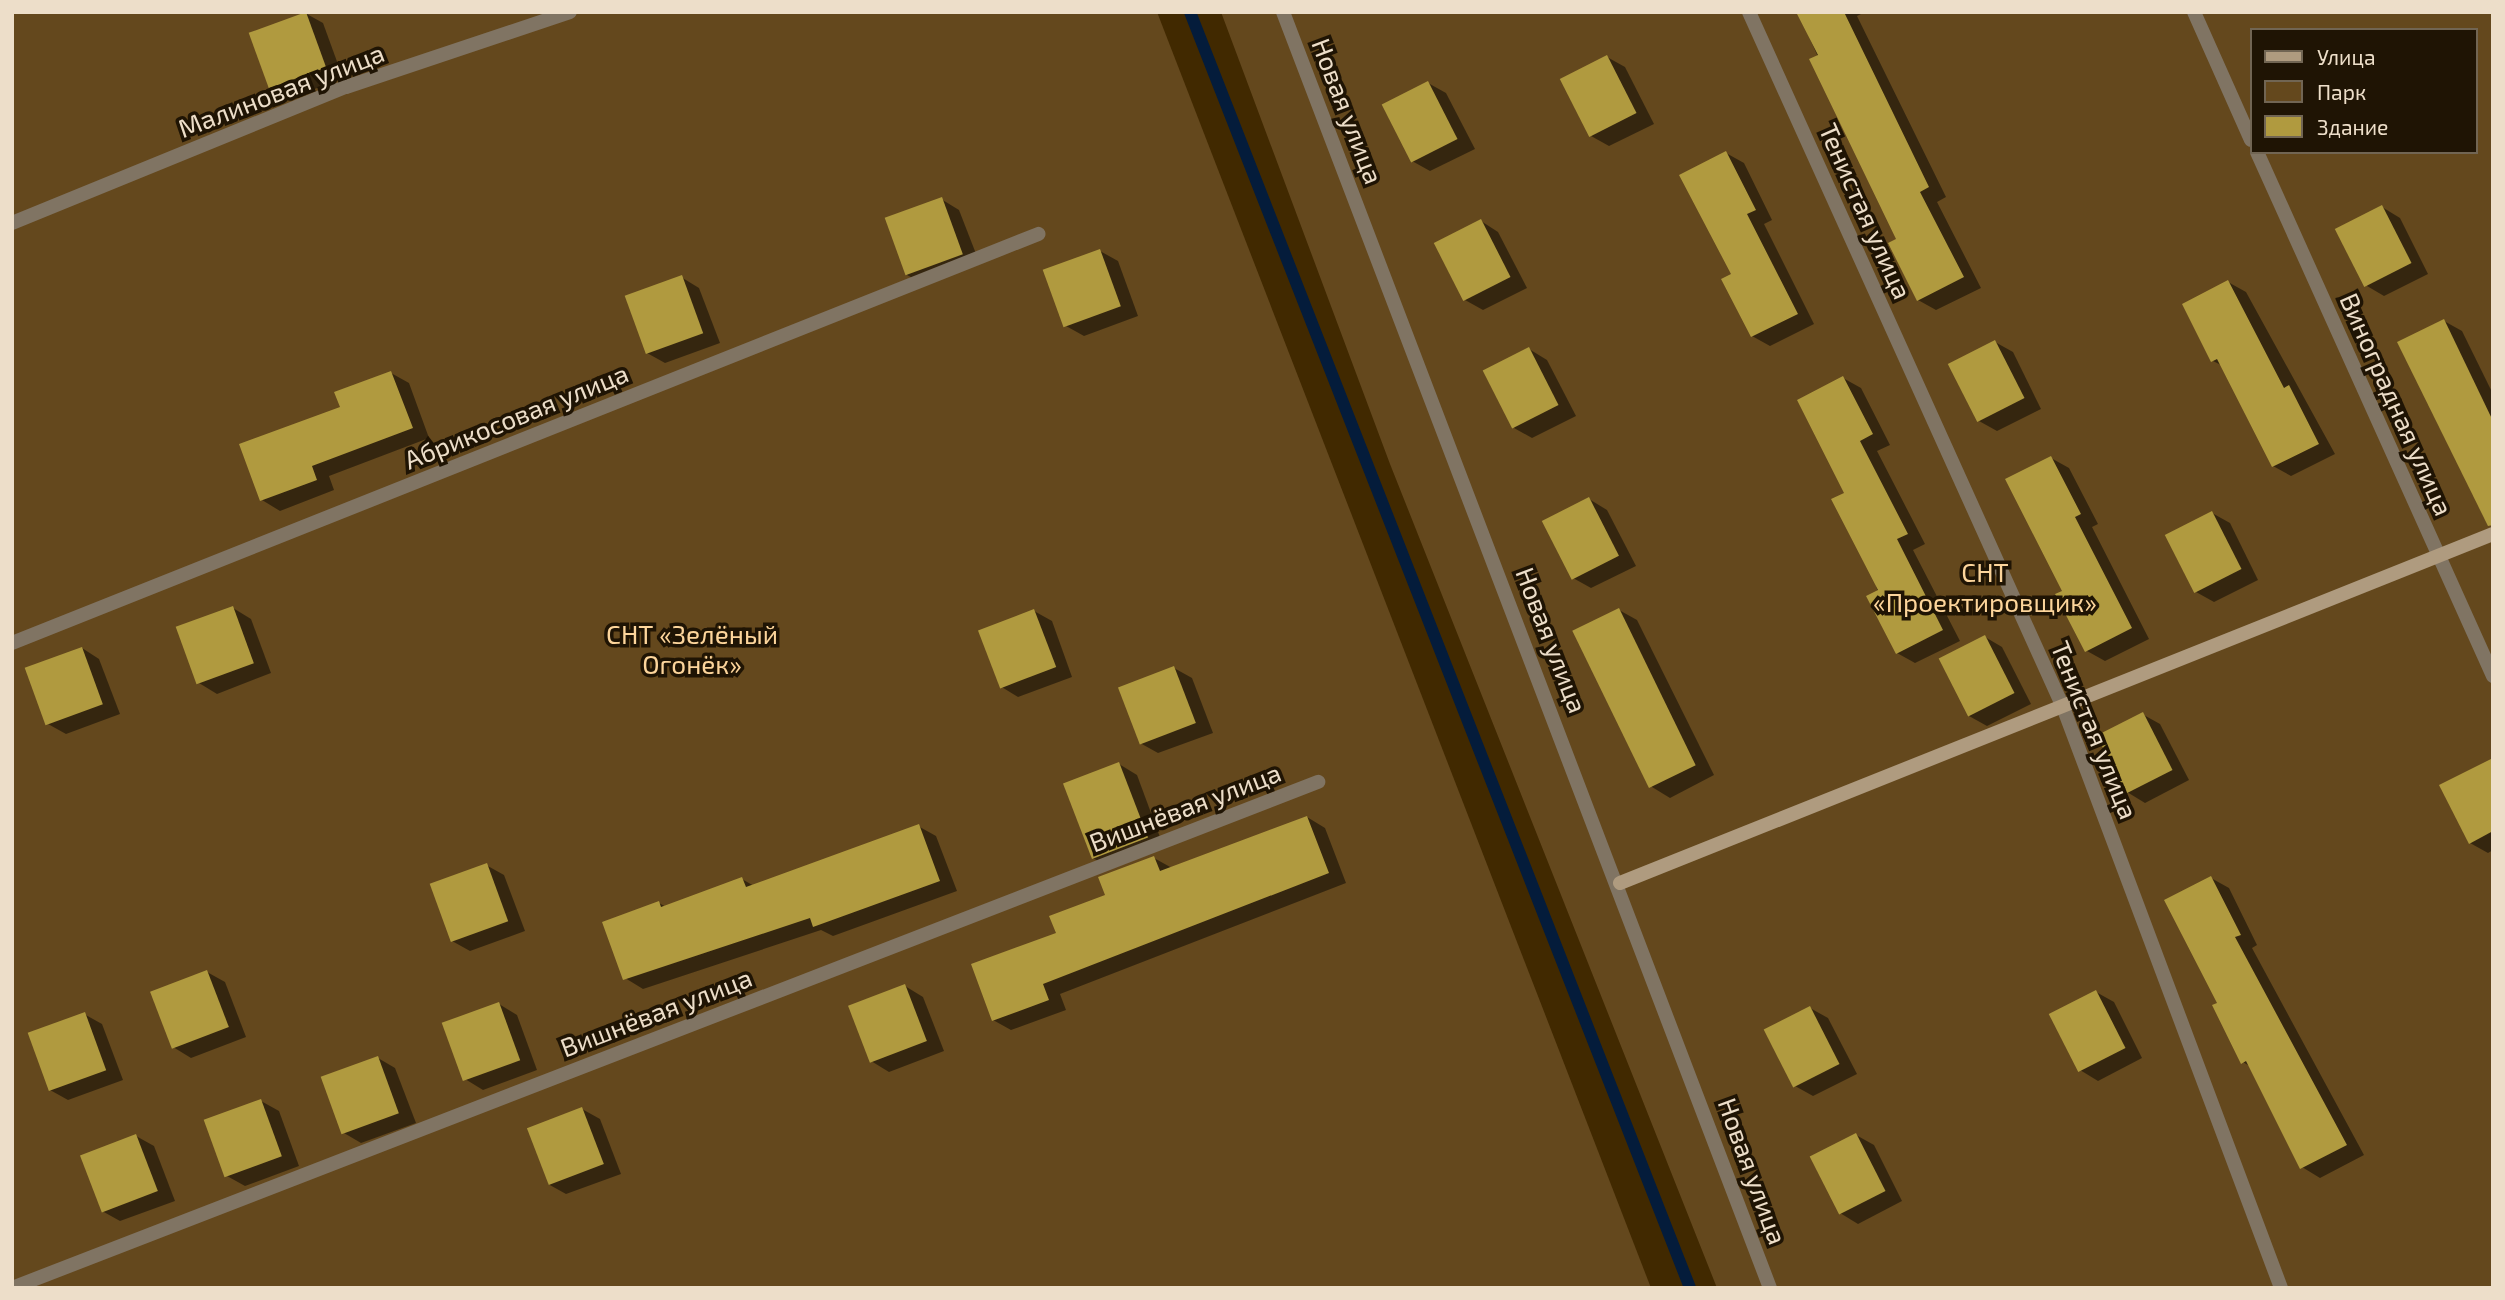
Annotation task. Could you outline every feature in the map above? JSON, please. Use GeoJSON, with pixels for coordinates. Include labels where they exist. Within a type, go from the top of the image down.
{"type":"FeatureCollection","features":[{"type":"Feature","properties":{"kind":"street","name":"Малиновая улица"},"geometry":{"type":"LineString","coordinates":[[12,223],[346,87],[570,12]]}},
{"type":"Feature","properties":{"kind":"street","name":"Новая улица"},"geometry":{"type":"LineString","coordinates":[[1283,12],[1620,883],[1770,1288]]}},
{"type":"Feature","properties":{"kind":"street","name":"Тенистая улица"},"geometry":{"type":"LineString","coordinates":[[1749,12],[2063,707],[2281,1288]]}},
{"type":"Feature","properties":{"kind":"street"},"geometry":{"type":"LineString","coordinates":[[2194,12],[2250,138]]}},
{"type":"Feature","properties":{"kind":"street","name":"Виноградная улица"},"geometry":{"type":"LineString","coordinates":[[2258,154],[2493,676]]}},
{"type":"Feature","properties":{"kind":"street","name":"Абрикосовая улица"},"geometry":{"type":"LineString","coordinates":[[12,643],[1038,234]]}},
{"type":"Feature","properties":{"kind":"street"},"geometry":{"type":"LineString","coordinates":[[1620,883],[2439,558],[2493,534]]}},
{"type":"Feature","properties":{"kind":"street","name":"Вишнёвая улица"},"geometry":{"type":"LineString","coordinates":[[12,1288],[1318,782]]}},
{"type":"Feature","properties":{"kind":"green space","name":"СНТ «Зелёный Огонёк»"},"geometry":{"type":"Polygon","coordinates":[[[12,12],[1157,12],[1651,1288],[12,1288],[12,12]]]}},
{"type":"Feature","properties":{"kind":"green space","name":"СНТ «Проектировщик»"},"geometry":{"type":"Polygon","coordinates":[[[1221,12],[2493,12],[2493,1288],[1717,1288],[1390,464],[1221,12]]]}},
{"type":"Feature","properties":{"kind":"building"},"geometry":{"type":"Polygon","coordinates":[[[306,12],[326,67],[269,88],[249,33],[306,12]]]}},
{"type":"Feature","properties":{"kind":"building"},"geometry":{"type":"Polygon","coordinates":[[[1796,12],[1844,12],[1929,187],[1920,192],[1964,277],[1917,301],[1888,243],[1896,239],[1809,59],[1818,55],[1796,12]]]}},
{"type":"Feature","properties":{"kind":"building"},"geometry":{"type":"Polygon","coordinates":[[[1607,55],[1637,113],[1589,137],[1560,79],[1607,55]]]}},
{"type":"Feature","properties":{"kind":"building"},"geometry":{"type":"Polygon","coordinates":[[[1428,81],[1458,139],[1411,163],[1382,105],[1428,81]]]}},
{"type":"Feature","properties":{"kind":"building"},"geometry":{"type":"Polygon","coordinates":[[[1726,151],[1756,210],[1747,214],[1798,314],[1751,337],[1721,279],[1731,274],[1679,175],[1726,151]]]}},
{"type":"Feature","properties":{"kind":"building"},"geometry":{"type":"Polygon","coordinates":[[[942,197],[963,254],[906,275],[885,218],[942,197]]]}},
{"type":"Feature","properties":{"kind":"building"},"geometry":{"type":"Polygon","coordinates":[[[2382,205],[2412,263],[2364,287],[2335,229],[2382,205]]]}},
{"type":"Feature","properties":{"kind":"building"},"geometry":{"type":"Polygon","coordinates":[[[1481,219],[1511,277],[1463,301],[1434,243],[1481,219]]]}},
{"type":"Feature","properties":{"kind":"building"},"geometry":{"type":"Polygon","coordinates":[[[1100,249],[1121,306],[1064,327],[1043,270],[1100,249]]]}},
{"type":"Feature","properties":{"kind":"building"},"geometry":{"type":"Polygon","coordinates":[[[682,275],[703,333],[646,354],[625,296],[682,275]]]}},
{"type":"Feature","properties":{"kind":"building"},"geometry":{"type":"Polygon","coordinates":[[[2228,280],[2284,388],[2289,385],[2319,444],[2272,467],[2217,359],[2211,362],[2182,304],[2228,280]]]}},
{"type":"Feature","properties":{"kind":"building"},"geometry":{"type":"Polygon","coordinates":[[[2444,319],[2493,421],[2493,525],[2488,526],[2397,342],[2444,319]]]}},
{"type":"Feature","properties":{"kind":"building"},"geometry":{"type":"Polygon","coordinates":[[[1995,340],[2025,398],[1977,422],[1948,364],[1995,340]]]}},
{"type":"Feature","properties":{"kind":"building"},"geometry":{"type":"Polygon","coordinates":[[[1529,347],[1559,405],[1512,429],[1483,371],[1529,347]]]}},
{"type":"Feature","properties":{"kind":"building"},"geometry":{"type":"Polygon","coordinates":[[[391,371],[413,428],[312,466],[317,480],[260,501],[239,444],[340,407],[334,392],[391,371]]]}},
{"type":"Feature","properties":{"kind":"building"},"geometry":{"type":"Polygon","coordinates":[[[1843,376],[1873,434],[1860,441],[1908,534],[1897,539],[1943,630],[1896,654],[1866,596],[1878,590],[1831,499],[1844,493],[1797,400],[1843,376]]]}},
{"type":"Feature","properties":{"kind":"building"},"geometry":{"type":"Polygon","coordinates":[[[2051,456],[2081,514],[2075,517],[2132,628],[2085,652],[2055,594],[2062,591],[2005,479],[2051,456]]]}},
{"type":"Feature","properties":{"kind":"building"},"geometry":{"type":"Polygon","coordinates":[[[1589,497],[1619,556],[1572,580],[1542,521],[1589,497]]]}},
{"type":"Feature","properties":{"kind":"building"},"geometry":{"type":"Polygon","coordinates":[[[2212,511],[2242,569],[2194,593],[2165,535],[2212,511]]]}},
{"type":"Feature","properties":{"kind":"building"},"geometry":{"type":"Polygon","coordinates":[[[233,606],[254,663],[197,684],[176,627],[233,606]]]}},
{"type":"Feature","properties":{"kind":"building"},"geometry":{"type":"Polygon","coordinates":[[[1619,608],[1696,765],[1649,788],[1572,631],[1619,608]]]}},
{"type":"Feature","properties":{"kind":"building"},"geometry":{"type":"Polygon","coordinates":[[[1034,609],[1056,667],[1000,688],[978,631],[1034,609]]]}},
{"type":"Feature","properties":{"kind":"building"},"geometry":{"type":"Polygon","coordinates":[[[1985,635],[2015,693],[1968,717],[1939,659],[1985,635]]]}},
{"type":"Feature","properties":{"kind":"building"},"geometry":{"type":"Polygon","coordinates":[[[82,647],[103,704],[46,725],[25,668],[82,647]]]}},
{"type":"Feature","properties":{"kind":"building"},"geometry":{"type":"Polygon","coordinates":[[[1174,666],[1196,723],[1140,744],[1118,688],[1174,666]]]}},
{"type":"Feature","properties":{"kind":"building"},"geometry":{"type":"Polygon","coordinates":[[[2143,712],[2173,770],[2126,794],[2097,736],[2143,712]]]}},
{"type":"Feature","properties":{"kind":"building"},"geometry":{"type":"Polygon","coordinates":[[[2493,758],[2493,831],[2469,844],[2439,785],[2493,758]]]}},
{"type":"Feature","properties":{"kind":"building"},"geometry":{"type":"Polygon","coordinates":[[[1119,762],[1148,838],[1092,859],[1063,784],[1119,762]]]}},
{"type":"Feature","properties":{"kind":"building"},"geometry":{"type":"Polygon","coordinates":[[[1307,816],[1329,873],[1043,984],[1049,1000],[992,1021],[971,964],[1056,933],[1049,916],[1105,895],[1098,877],[1154,856],[1160,871],[1307,816]]]}},
{"type":"Feature","properties":{"kind":"building"},"geometry":{"type":"Polygon","coordinates":[[[919,824],[940,881],[813,927],[810,918],[623,980],[602,922],[659,901],[661,907],[742,877],[746,887],[919,824]]]}},
{"type":"Feature","properties":{"kind":"building"},"geometry":{"type":"Polygon","coordinates":[[[487,863],[508,921],[451,942],[430,884],[487,863]]]}},
{"type":"Feature","properties":{"kind":"building"},"geometry":{"type":"Polygon","coordinates":[[[2211,876],[2241,935],[2235,937],[2347,1145],[2300,1169],[2246,1061],[2241,1064],[2212,1005],[2217,1003],[2164,900],[2211,876]]]}},
{"type":"Feature","properties":{"kind":"building"},"geometry":{"type":"Polygon","coordinates":[[[207,970],[229,1027],[172,1049],[150,992],[207,970]]]}},
{"type":"Feature","properties":{"kind":"building"},"geometry":{"type":"Polygon","coordinates":[[[905,984],[927,1041],[870,1063],[848,1006],[905,984]]]}},
{"type":"Feature","properties":{"kind":"building"},"geometry":{"type":"Polygon","coordinates":[[[2096,990],[2126,1048],[2078,1072],[2049,1014],[2096,990]]]}},
{"type":"Feature","properties":{"kind":"building"},"geometry":{"type":"Polygon","coordinates":[[[499,1002],[520,1060],[463,1081],[442,1023],[499,1002]]]}},
{"type":"Feature","properties":{"kind":"building"},"geometry":{"type":"Polygon","coordinates":[[[1810,1006],[1840,1064],[1793,1088],[1764,1030],[1810,1006]]]}},
{"type":"Feature","properties":{"kind":"building"},"geometry":{"type":"Polygon","coordinates":[[[85,1012],[106,1070],[49,1091],[28,1033],[85,1012]]]}},
{"type":"Feature","properties":{"kind":"building"},"geometry":{"type":"Polygon","coordinates":[[[378,1056],[399,1113],[342,1134],[321,1077],[378,1056]]]}},
{"type":"Feature","properties":{"kind":"building"},"geometry":{"type":"Polygon","coordinates":[[[261,1099],[282,1156],[225,1177],[204,1120],[261,1099]]]}},
{"type":"Feature","properties":{"kind":"building"},"geometry":{"type":"Polygon","coordinates":[[[582,1107],[604,1164],[549,1185],[527,1128],[582,1107]]]}},
{"type":"Feature","properties":{"kind":"building"},"geometry":{"type":"Polygon","coordinates":[[[1856,1133],[1886,1191],[1839,1215],[1810,1157],[1856,1133]]]}},
{"type":"Feature","properties":{"kind":"building"},"geometry":{"type":"Polygon","coordinates":[[[136,1134],[158,1191],[102,1212],[80,1156],[136,1134]]]}},
{"type":"Feature","properties":{"kind":"waterway"},"geometry":{"type":"LineString","coordinates":[[1190,12],[1690,1288]]}}]}
